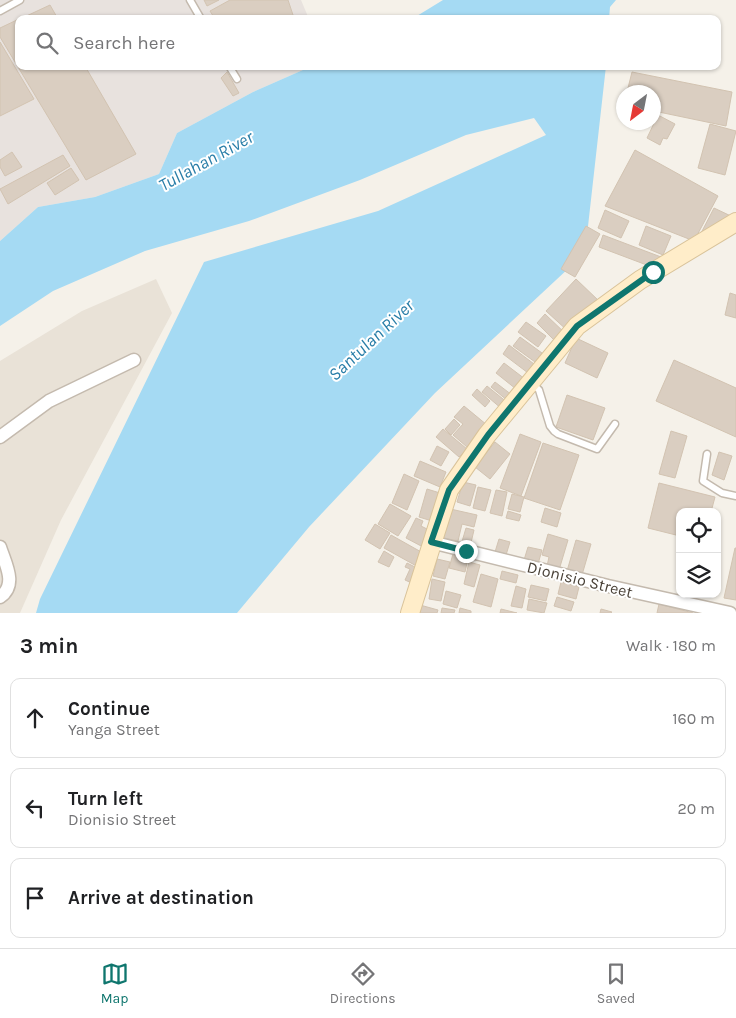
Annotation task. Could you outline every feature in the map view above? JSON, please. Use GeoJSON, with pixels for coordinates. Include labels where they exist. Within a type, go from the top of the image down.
{"type":"FeatureCollection","features":[{"type":"Feature","properties":{"kind":"street"},"geometry":{"type":"LineString","coordinates":[[410,613],[449,490],[488,435],[577,326],[640,280],[736,222]]}},
{"type":"Feature","properties":{"kind":"street"},"geometry":{"type":"LineString","coordinates":[[0,437],[49,401],[134,360]]}},
{"type":"Feature","properties":{"kind":"street","name":"Dionisio Street"},"geometry":{"type":"LineString","coordinates":[[431,542],[608,586],[730,613]]}},
{"type":"Feature","properties":{"kind":"street"},"geometry":{"type":"LineString","coordinates":[[0,546],[10,578],[7,590],[0,597]]}},
{"type":"Feature","properties":{"kind":"lane"},"geometry":{"type":"LineString","coordinates":[[0,11],[20,0]]}},
{"type":"Feature","properties":{"kind":"lane"},"geometry":{"type":"LineString","coordinates":[[190,0],[199,15]]}},
{"type":"Feature","properties":{"kind":"lane"},"geometry":{"type":"LineString","coordinates":[[231,70],[237,79]]}},
{"type":"Feature","properties":{"kind":"lane"},"geometry":{"type":"LineString","coordinates":[[531,382],[538,390],[550,426],[558,434],[597,449],[615,424]]}},
{"type":"Feature","properties":{"kind":"lane"},"geometry":{"type":"LineString","coordinates":[[707,454],[703,481],[722,493],[736,496]]}},
{"type":"Feature","properties":{"kind":"shaded area"},"geometry":{"type":"Polygon","coordinates":[[[0,0],[301,0],[307,15],[15,15],[15,70],[303,70],[253,92],[177,133],[159,174],[95,197],[38,207],[0,241],[0,0]]]}},
{"type":"Feature","properties":{"kind":"shaded area"},"geometry":{"type":"Polygon","coordinates":[[[156,279],[172,313],[61,520],[20,613],[0,613],[0,361],[82,311],[156,279]]]}},
{"type":"Feature","properties":{"kind":"water"},"geometry":{"type":"Polygon","coordinates":[[[443,0],[616,0],[610,7],[609,15],[419,15],[443,0]]]}},
{"type":"Feature","properties":{"kind":"water"},"geometry":{"type":"Polygon","coordinates":[[[303,70],[606,70],[585,253],[435,393],[309,527],[237,613],[36,613],[40,599],[204,262],[378,211],[546,135],[534,118],[466,135],[360,180],[249,221],[145,251],[53,291],[0,326],[0,241],[38,207],[95,197],[159,174],[177,133],[253,92],[303,70]]]}},
{"type":"Feature","properties":{"kind":"building"},"geometry":{"type":"Polygon","coordinates":[[[204,0],[219,0],[207,6],[204,0]]]}},
{"type":"Feature","properties":{"kind":"building"},"geometry":{"type":"Polygon","coordinates":[[[230,0],[288,0],[293,15],[212,15],[210,11],[230,0]]]}},
{"type":"Feature","properties":{"kind":"building"},"geometry":{"type":"Polygon","coordinates":[[[50,5],[56,15],[29,15],[50,5]]]}},
{"type":"Feature","properties":{"kind":"building"},"geometry":{"type":"Polygon","coordinates":[[[15,21],[15,62],[0,37],[0,28],[15,21]]]}},
{"type":"Feature","properties":{"kind":"building"},"geometry":{"type":"Polygon","coordinates":[[[0,42],[34,99],[0,116],[0,42]]]}},
{"type":"Feature","properties":{"kind":"building"},"geometry":{"type":"Polygon","coordinates":[[[20,70],[87,70],[136,154],[86,180],[20,70]]]}},
{"type":"Feature","properties":{"kind":"building"},"geometry":{"type":"Polygon","coordinates":[[[227,72],[239,93],[233,96],[221,78],[227,72]]]}},
{"type":"Feature","properties":{"kind":"building"},"geometry":{"type":"Polygon","coordinates":[[[632,72],[732,92],[726,126],[661,112],[661,85],[629,85],[632,72]]]}},
{"type":"Feature","properties":{"kind":"building"},"geometry":{"type":"Polygon","coordinates":[[[661,117],[675,124],[667,139],[663,138],[660,145],[647,138],[651,130],[661,130],[661,117]]]}},
{"type":"Feature","properties":{"kind":"building"},"geometry":{"type":"Polygon","coordinates":[[[710,124],[736,131],[725,175],[698,168],[710,124]]]}},
{"type":"Feature","properties":{"kind":"building"},"geometry":{"type":"Polygon","coordinates":[[[635,150],[718,196],[694,241],[605,206],[635,150]]]}},
{"type":"Feature","properties":{"kind":"building"},"geometry":{"type":"Polygon","coordinates":[[[12,152],[22,167],[5,176],[0,167],[0,160],[12,152]]]}},
{"type":"Feature","properties":{"kind":"building"},"geometry":{"type":"Polygon","coordinates":[[[63,155],[70,166],[8,204],[0,189],[63,155]]]}},
{"type":"Feature","properties":{"kind":"building"},"geometry":{"type":"Polygon","coordinates":[[[71,168],[79,180],[55,195],[47,183],[71,168]]]}},
{"type":"Feature","properties":{"kind":"building"},"geometry":{"type":"Polygon","coordinates":[[[714,208],[733,217],[699,237],[714,208]]]}},
{"type":"Feature","properties":{"kind":"building"},"geometry":{"type":"Polygon","coordinates":[[[605,210],[629,221],[621,238],[598,228],[605,210]]]}},
{"type":"Feature","properties":{"kind":"building"},"geometry":{"type":"Polygon","coordinates":[[[586,226],[600,234],[575,277],[561,269],[586,226]]]}},
{"type":"Feature","properties":{"kind":"building"},"geometry":{"type":"Polygon","coordinates":[[[646,226],[671,236],[663,255],[639,245],[646,226]]]}},
{"type":"Feature","properties":{"kind":"building"},"geometry":{"type":"Polygon","coordinates":[[[603,235],[669,260],[652,267],[599,247],[603,235]]]}},
{"type":"Feature","properties":{"kind":"building"},"geometry":{"type":"Polygon","coordinates":[[[576,279],[599,301],[569,332],[546,311],[576,279]]]}},
{"type":"Feature","properties":{"kind":"building"},"geometry":{"type":"Polygon","coordinates":[[[730,293],[736,295],[736,318],[725,315],[730,293]]]}},
{"type":"Feature","properties":{"kind":"building"},"geometry":{"type":"Polygon","coordinates":[[[545,314],[567,335],[558,344],[537,323],[545,314]]]}},
{"type":"Feature","properties":{"kind":"building"},"geometry":{"type":"Polygon","coordinates":[[[526,322],[546,336],[538,347],[518,332],[526,322]]]}},
{"type":"Feature","properties":{"kind":"building"},"geometry":{"type":"Polygon","coordinates":[[[520,337],[542,353],[535,362],[513,346],[520,337]]]}},
{"type":"Feature","properties":{"kind":"building"},"geometry":{"type":"Polygon","coordinates":[[[576,338],[608,353],[597,378],[565,363],[576,338]]]}},
{"type":"Feature","properties":{"kind":"building"},"geometry":{"type":"Polygon","coordinates":[[[509,345],[538,367],[532,376],[503,354],[509,345]]]}},
{"type":"Feature","properties":{"kind":"building"},"geometry":{"type":"Polygon","coordinates":[[[674,360],[736,388],[736,437],[656,401],[674,360]]]}},
{"type":"Feature","properties":{"kind":"building"},"geometry":{"type":"Polygon","coordinates":[[[504,363],[525,379],[516,389],[496,373],[504,363]]]}},
{"type":"Feature","properties":{"kind":"building"},"geometry":{"type":"Polygon","coordinates":[[[495,382],[512,395],[508,401],[491,387],[495,382]]]}},
{"type":"Feature","properties":{"kind":"building"},"geometry":{"type":"Polygon","coordinates":[[[487,386],[508,403],[502,409],[482,392],[487,386]]]}},
{"type":"Feature","properties":{"kind":"building"},"geometry":{"type":"Polygon","coordinates":[[[477,389],[490,401],[485,407],[472,395],[477,389]]]}},
{"type":"Feature","properties":{"kind":"building"},"geometry":{"type":"Polygon","coordinates":[[[567,395],[605,408],[593,440],[556,427],[567,395]]]}},
{"type":"Feature","properties":{"kind":"building"},"geometry":{"type":"Polygon","coordinates":[[[464,406],[487,425],[467,447],[453,435],[463,424],[454,417],[464,406]]]}},
{"type":"Feature","properties":{"kind":"building"},"geometry":{"type":"Polygon","coordinates":[[[454,419],[460,425],[451,435],[445,429],[454,419]]]}},
{"type":"Feature","properties":{"kind":"building"},"geometry":{"type":"Polygon","coordinates":[[[443,429],[467,449],[459,457],[436,437],[443,429]]]}},
{"type":"Feature","properties":{"kind":"building"},"geometry":{"type":"Polygon","coordinates":[[[671,431],[687,436],[675,478],[659,474],[671,431]]]}},
{"type":"Feature","properties":{"kind":"building"},"geometry":{"type":"Polygon","coordinates":[[[520,434],[541,442],[521,496],[500,488],[520,434]]]}},
{"type":"Feature","properties":{"kind":"building"},"geometry":{"type":"Polygon","coordinates":[[[495,442],[510,454],[490,479],[475,467],[495,442]]]}},
{"type":"Feature","properties":{"kind":"building"},"geometry":{"type":"Polygon","coordinates":[[[543,443],[579,455],[560,510],[524,498],[543,443]]]}},
{"type":"Feature","properties":{"kind":"building"},"geometry":{"type":"Polygon","coordinates":[[[437,446],[449,452],[441,466],[430,460],[437,446]]]}},
{"type":"Feature","properties":{"kind":"building"},"geometry":{"type":"Polygon","coordinates":[[[719,452],[732,456],[724,480],[712,475],[719,452]]]}},
{"type":"Feature","properties":{"kind":"building"},"geometry":{"type":"Polygon","coordinates":[[[420,461],[446,472],[440,487],[414,476],[420,461]]]}},
{"type":"Feature","properties":{"kind":"building"},"geometry":{"type":"Polygon","coordinates":[[[404,474],[419,481],[407,510],[392,503],[404,474]]]}},
{"type":"Feature","properties":{"kind":"building"},"geometry":{"type":"Polygon","coordinates":[[[463,482],[476,485],[470,506],[457,502],[463,482]]]}},
{"type":"Feature","properties":{"kind":"building"},"geometry":{"type":"Polygon","coordinates":[[[659,483],[715,497],[712,508],[676,508],[676,535],[648,528],[659,483]]]}},
{"type":"Feature","properties":{"kind":"building"},"geometry":{"type":"Polygon","coordinates":[[[478,487],[491,490],[485,511],[473,508],[478,487]]]}},
{"type":"Feature","properties":{"kind":"building"},"geometry":{"type":"Polygon","coordinates":[[[427,489],[440,493],[432,521],[419,517],[427,489]]]}},
{"type":"Feature","properties":{"kind":"building"},"geometry":{"type":"Polygon","coordinates":[[[496,490],[507,492],[502,516],[490,513],[496,490]]]}},
{"type":"Feature","properties":{"kind":"building"},"geometry":{"type":"Polygon","coordinates":[[[512,494],[524,497],[520,512],[508,509],[512,494]]]}},
{"type":"Feature","properties":{"kind":"building"},"geometry":{"type":"Polygon","coordinates":[[[390,504],[411,516],[398,536],[378,524],[390,504]]]}},
{"type":"Feature","properties":{"kind":"building"},"geometry":{"type":"Polygon","coordinates":[[[446,508],[477,515],[474,527],[462,524],[458,541],[439,537],[446,508]]]}},
{"type":"Feature","properties":{"kind":"building"},"geometry":{"type":"Polygon","coordinates":[[[545,508],[561,513],[557,527],[541,522],[545,508]]]}},
{"type":"Feature","properties":{"kind":"building"},"geometry":{"type":"Polygon","coordinates":[[[508,511],[521,515],[519,521],[506,518],[508,511]]]}},
{"type":"Feature","properties":{"kind":"building"},"geometry":{"type":"Polygon","coordinates":[[[416,518],[423,521],[421,526],[431,531],[423,547],[406,538],[416,518]]]}},
{"type":"Feature","properties":{"kind":"building"},"geometry":{"type":"Polygon","coordinates":[[[375,524],[390,533],[380,549],[365,540],[375,524]]]}},
{"type":"Feature","properties":{"kind":"building"},"geometry":{"type":"Polygon","coordinates":[[[466,528],[474,530],[470,547],[461,545],[466,528]]]}},
{"type":"Feature","properties":{"kind":"building"},"geometry":{"type":"Polygon","coordinates":[[[548,534],[568,540],[559,570],[547,566],[549,557],[542,555],[548,534]]]}},
{"type":"Feature","properties":{"kind":"building"},"geometry":{"type":"Polygon","coordinates":[[[391,535],[423,553],[420,568],[384,548],[391,535]]]}},
{"type":"Feature","properties":{"kind":"building"},"geometry":{"type":"Polygon","coordinates":[[[499,539],[510,542],[506,555],[495,552],[499,539]]]}},
{"type":"Feature","properties":{"kind":"building"},"geometry":{"type":"Polygon","coordinates":[[[576,540],[591,544],[582,575],[567,571],[576,540]]]}},
{"type":"Feature","properties":{"kind":"building"},"geometry":{"type":"Polygon","coordinates":[[[528,547],[542,550],[538,564],[524,560],[528,547]]]}},
{"type":"Feature","properties":{"kind":"building"},"geometry":{"type":"Polygon","coordinates":[[[736,548],[736,600],[724,598],[736,548]]]}},
{"type":"Feature","properties":{"kind":"building"},"geometry":{"type":"Polygon","coordinates":[[[384,551],[394,557],[389,567],[378,562],[384,551]]]}},
{"type":"Feature","properties":{"kind":"building"},"geometry":{"type":"Polygon","coordinates":[[[453,554],[468,559],[465,572],[449,568],[453,554]]]}},
{"type":"Feature","properties":{"kind":"building"},"geometry":{"type":"Polygon","coordinates":[[[437,559],[450,562],[445,579],[433,576],[437,559]]]}},
{"type":"Feature","properties":{"kind":"building"},"geometry":{"type":"Polygon","coordinates":[[[469,562],[480,565],[474,587],[464,584],[469,562]]]}},
{"type":"Feature","properties":{"kind":"building"},"geometry":{"type":"Polygon","coordinates":[[[407,563],[421,570],[414,584],[405,580],[410,569],[405,567],[407,563]]]}},
{"type":"Feature","properties":{"kind":"building"},"geometry":{"type":"Polygon","coordinates":[[[502,571],[518,575],[516,583],[500,579],[502,571]]]}},
{"type":"Feature","properties":{"kind":"building"},"geometry":{"type":"Polygon","coordinates":[[[481,574],[498,579],[491,607],[473,602],[481,574]]]}},
{"type":"Feature","properties":{"kind":"building"},"geometry":{"type":"Polygon","coordinates":[[[432,579],[445,582],[441,601],[429,599],[432,579]]]}},
{"type":"Feature","properties":{"kind":"building"},"geometry":{"type":"Polygon","coordinates":[[[561,582],[579,587],[576,599],[558,594],[561,582]]]}},
{"type":"Feature","properties":{"kind":"building"},"geometry":{"type":"Polygon","coordinates":[[[531,585],[549,589],[546,601],[528,597],[531,585]]]}},
{"type":"Feature","properties":{"kind":"building"},"geometry":{"type":"Polygon","coordinates":[[[516,586],[526,589],[522,608],[511,606],[516,586]]]}},
{"type":"Feature","properties":{"kind":"building"},"geometry":{"type":"Polygon","coordinates":[[[446,591],[461,595],[457,608],[443,604],[446,591]]]}},
{"type":"Feature","properties":{"kind":"building"},"geometry":{"type":"Polygon","coordinates":[[[557,597],[574,602],[571,611],[554,606],[557,597]]]}},
{"type":"Feature","properties":{"kind":"building"},"geometry":{"type":"Polygon","coordinates":[[[529,599],[547,603],[544,613],[527,610],[529,599]]]}},
{"type":"Feature","properties":{"kind":"building"},"geometry":{"type":"Polygon","coordinates":[[[659,604],[693,613],[657,613],[659,604]]]}},
{"type":"Feature","properties":{"kind":"building"},"geometry":{"type":"Polygon","coordinates":[[[420,605],[438,610],[437,613],[418,613],[420,605]]]}},
{"type":"Feature","properties":{"kind":"building"},"geometry":{"type":"Polygon","coordinates":[[[442,608],[455,610],[454,613],[441,613],[442,608]]]}},
{"type":"Feature","properties":{"kind":"building"},"geometry":{"type":"Polygon","coordinates":[[[460,608],[471,611],[471,613],[459,613],[460,608]]]}},
{"type":"Feature","properties":{"kind":"building"},"geometry":{"type":"Polygon","coordinates":[[[501,609],[517,613],[500,613],[501,609]]]}},
{"type":"Feature","properties":{"kind":"building"},"geometry":{"type":"Polygon","coordinates":[[[601,609],[612,612],[600,613],[601,609]]]}},
{"type":"Feature","properties":{"kind":"route"},"geometry":{"type":"LineString","coordinates":[[466,551],[431,542],[449,490],[488,435],[577,326],[653,272]]}},
{"type":"Feature","properties":{"kind":"water label","name":"Tullahan River"},"geometry":{"type":"Point","coordinates":[206,161]}},
{"type":"Feature","properties":{"kind":"water label","name":"Santulan River"},"geometry":{"type":"Point","coordinates":[371,340]}}]}
